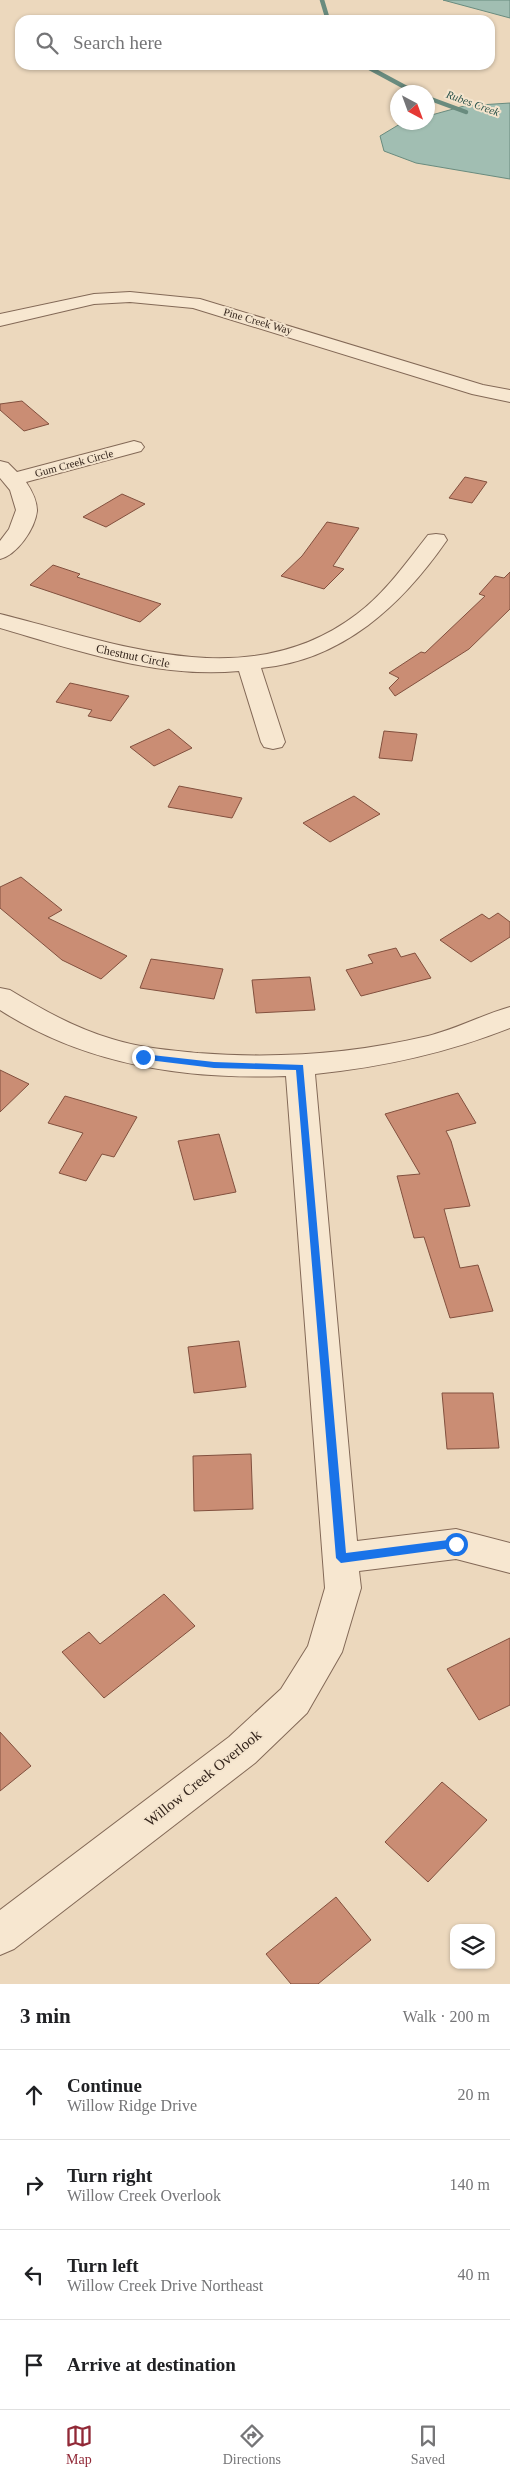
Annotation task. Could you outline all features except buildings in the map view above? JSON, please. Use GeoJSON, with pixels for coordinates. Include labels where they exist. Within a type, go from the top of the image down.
{"type":"FeatureCollection","features":[{"type":"Feature","properties":{"kind":"street","name":"Pine Creek Way"},"geometry":{"type":"LineString","coordinates":[[0,320],[94,298],[130,297],[194,303],[298,332],[479,390],[510,396]]}},
{"type":"Feature","properties":{"kind":"street","name":"Gum Creek Circle"},"geometry":{"type":"LineString","coordinates":[[7,472],[134,447]]}},
{"type":"Feature","properties":{"kind":"street"},"geometry":{"type":"LineString","coordinates":[[0,553],[18,537],[25,519],[27,500],[7,472]]}},
{"type":"Feature","properties":{"kind":"street","name":"Chestnut Circle"},"geometry":{"type":"LineString","coordinates":[[0,621],[122,655],[167,664],[206,666],[248,664],[278,658],[319,644],[356,625],[380,604],[436,540]]}},
{"type":"Feature","properties":{"kind":"street"},"geometry":{"type":"LineString","coordinates":[[248,664],[273,742]]}},
{"type":"Feature","properties":{"kind":"street"},"geometry":{"type":"LineString","coordinates":[[0,997],[46,1025],[88,1041],[143,1057],[214,1065],[300,1067],[411,1050],[477,1031],[510,1016]]}},
{"type":"Feature","properties":{"kind":"street","name":"Willow Creek Overlook"},"geometry":{"type":"LineString","coordinates":[[0,1935],[242,1750],[294,1701],[324,1652],[344,1588],[300,1067]]}},
{"type":"Feature","properties":{"kind":"street"},"geometry":{"type":"LineString","coordinates":[[341,1558],[456,1544],[510,1558]]}},
{"type":"Feature","properties":{"kind":"shaded area"},"geometry":{"type":"Polygon","coordinates":[[[443,0],[510,0],[510,18],[443,0]]]}},
{"type":"Feature","properties":{"kind":"shaded area"},"geometry":{"type":"Polygon","coordinates":[[[510,103],[510,179],[416,163],[384,151],[380,136],[390,130],[435,130],[435,114],[464,106],[510,103]]]}},
{"type":"Feature","properties":{"kind":"waterway","name":"Rubes Creek"},"geometry":{"type":"LineString","coordinates":[[322,0],[326,15]]}},
{"type":"Feature","properties":{"kind":"waterway","name":"Rubes Creek"},"geometry":{"type":"LineString","coordinates":[[373,70],[401,85]]}},
{"type":"Feature","properties":{"kind":"waterway","name":"Rubes Creek"},"geometry":{"type":"LineString","coordinates":[[435,101],[466,112]]}},
{"type":"Feature","properties":{"kind":"route"},"geometry":{"type":"LineString","coordinates":[[143,1057],[214,1065],[300,1067],[341,1558],[456,1544]]}}]}
